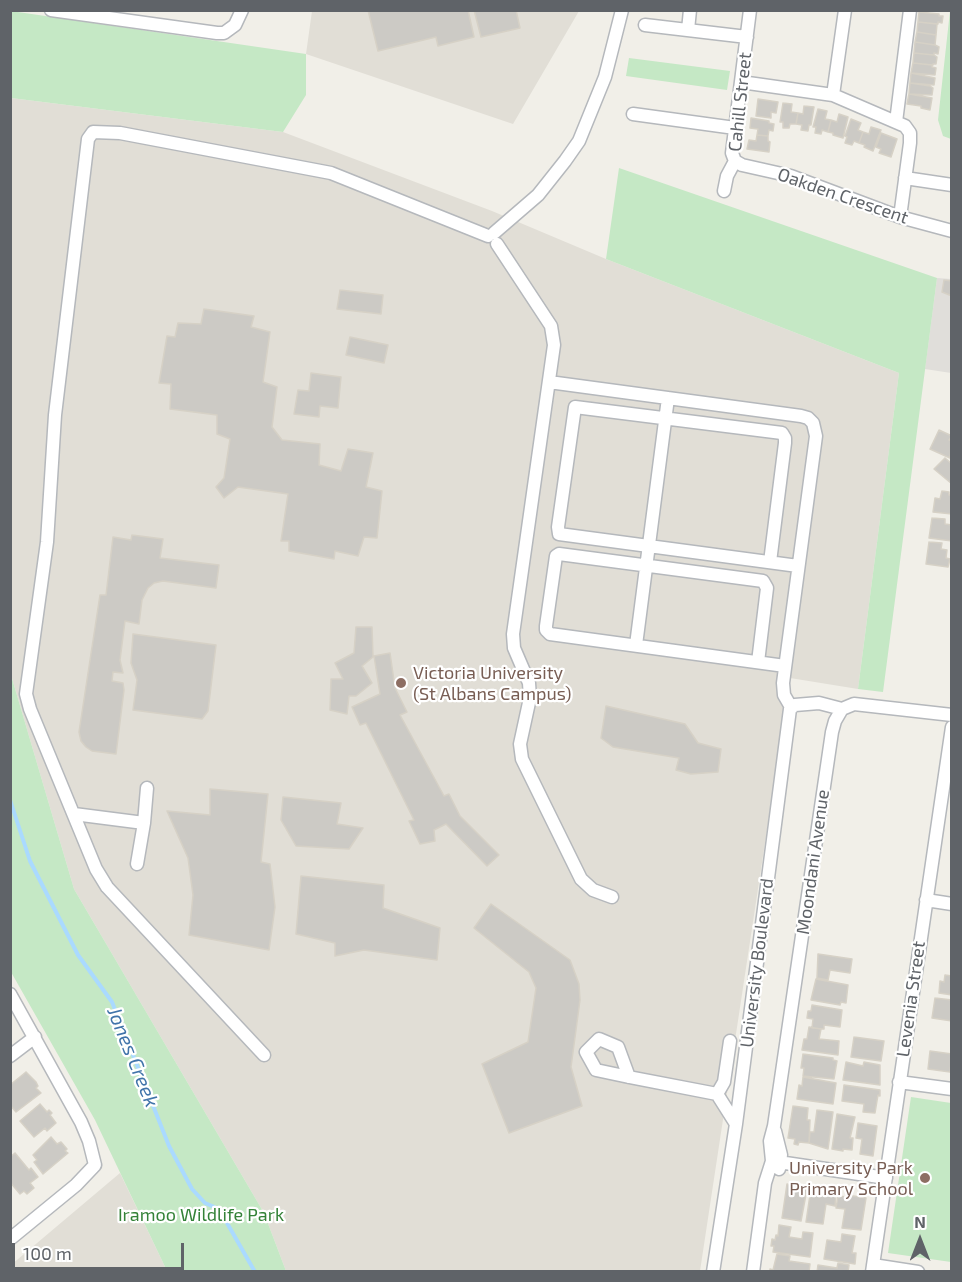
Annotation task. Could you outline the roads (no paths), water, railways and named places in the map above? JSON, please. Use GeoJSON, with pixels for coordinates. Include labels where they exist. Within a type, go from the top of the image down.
{"type":"FeatureCollection","features":[{"type":"Feature","properties":{"kind":"street"},"geometry":{"type":"LineString","coordinates":[[51,10],[217,33],[224,33],[236,25],[242,10]]}},
{"type":"Feature","properties":{"kind":"street"},"geometry":{"type":"LineString","coordinates":[[494,238],[507,222],[538,195],[579,141],[605,77],[622,10]]}},
{"type":"Feature","properties":{"kind":"street"},"geometry":{"type":"LineString","coordinates":[[688,30],[690,10]]}},
{"type":"Feature","properties":{"kind":"street","name":"Cahill Street"},"geometry":{"type":"LineString","coordinates":[[724,191],[727,176],[735,161],[732,153],[750,10]]}},
{"type":"Feature","properties":{"kind":"street"},"geometry":{"type":"LineString","coordinates":[[833,95],[845,10]]}},
{"type":"Feature","properties":{"kind":"street"},"geometry":{"type":"LineString","coordinates":[[896,122],[910,10]]}},
{"type":"Feature","properties":{"kind":"street"},"geometry":{"type":"LineString","coordinates":[[645,25],[747,37]]}},
{"type":"Feature","properties":{"kind":"street"},"geometry":{"type":"LineString","coordinates":[[741,82],[833,95],[905,126],[910,133],[900,217]]}},
{"type":"Feature","properties":{"kind":"street"},"geometry":{"type":"LineString","coordinates":[[633,114],[735,128]]}},
{"type":"Feature","properties":{"kind":"street"},"geometry":{"type":"LineString","coordinates":[[264,1055],[107,887],[96,869],[30,710],[26,694],[46,542],[56,403],[88,139],[93,132],[120,133],[331,173],[494,238],[551,326],[554,345],[513,634],[514,648],[529,683],[530,698],[520,744],[522,759],[581,879],[593,890],[612,897]]}},
{"type":"Feature","properties":{"kind":"street","name":"Oakden Crescent"},"geometry":{"type":"LineString","coordinates":[[735,161],[742,165],[790,176],[900,217],[951,231]]}},
{"type":"Feature","properties":{"kind":"street"},"geometry":{"type":"LineString","coordinates":[[905,178],[951,185]]}},
{"type":"Feature","properties":{"kind":"street"},"geometry":{"type":"LineString","coordinates":[[549,382],[808,418],[813,423],[816,436],[783,691],[791,707],[819,703],[842,710],[848,705],[862,704],[951,716]]}},
{"type":"Feature","properties":{"kind":"street"},"geometry":{"type":"LineString","coordinates":[[636,645],[668,398]]}},
{"type":"Feature","properties":{"kind":"street"},"geometry":{"type":"LineString","coordinates":[[770,562],[785,443],[784,435],[770,430],[575,407],[559,515],[558,531],[562,535],[798,566]]}},
{"type":"Feature","properties":{"kind":"street"},"geometry":{"type":"LineString","coordinates":[[758,662],[767,588],[763,580],[559,554],[556,556],[546,626],[550,634],[785,666]]}},
{"type":"Feature","properties":{"kind":"street","name":"University Boulevard"},"geometry":{"type":"LineString","coordinates":[[713,1272],[736,1124],[791,707]]}},
{"type":"Feature","properties":{"kind":"street","name":"Moondani Avenue"},"geometry":{"type":"LineString","coordinates":[[753,1272],[766,1175],[776,1162],[770,1140],[774,1126],[832,732],[842,710]]}},
{"type":"Feature","properties":{"kind":"street","name":"Levenia Street"},"geometry":{"type":"LineString","coordinates":[[873,1268],[951,727]]}},
{"type":"Feature","properties":{"kind":"street"},"geometry":{"type":"LineString","coordinates":[[137,864],[147,788]]}},
{"type":"Feature","properties":{"kind":"street"},"geometry":{"type":"LineString","coordinates":[[74,814],[144,823]]}},
{"type":"Feature","properties":{"kind":"street"},"geometry":{"type":"LineString","coordinates":[[926,900],[951,904]]}},
{"type":"Feature","properties":{"kind":"street"},"geometry":{"type":"LineString","coordinates":[[10,994],[81,1122],[95,1165],[76,1185],[10,1239]]}},
{"type":"Feature","properties":{"kind":"street"},"geometry":{"type":"LineString","coordinates":[[10,1056],[35,1037]]}},
{"type":"Feature","properties":{"kind":"street"},"geometry":{"type":"LineString","coordinates":[[717,1094],[724,1082],[730,1041]]}},
{"type":"Feature","properties":{"kind":"street"},"geometry":{"type":"LineString","coordinates":[[628,1077],[717,1094],[736,1124]]}},
{"type":"Feature","properties":{"kind":"street"},"geometry":{"type":"LineString","coordinates":[[899,1082],[951,1089]]}},
{"type":"Feature","properties":{"kind":"street"},"geometry":{"type":"LineString","coordinates":[[776,1162],[886,1178]]}},
{"type":"Feature","properties":{"kind":"street"},"geometry":{"type":"LineString","coordinates":[[873,1268],[918,1272]]}},
{"type":"Feature","properties":{"kind":"waterway","name":"Jones Creek"},"geometry":{"type":"LineString","coordinates":[[10,800],[30,861],[78,955],[112,1002],[169,1146],[192,1189],[205,1203],[219,1209],[255,1272]]}},
{"type":"Feature","properties":{"kind":"place","name":"Victoria University (St Albans Campus)"},"geometry":{"type":"Point","coordinates":[401,683]}},
{"type":"Feature","properties":{"kind":"place","name":"University Park Primary School"},"geometry":{"type":"Point","coordinates":[925,1178]}},
{"type":"Feature","properties":{"kind":"park label","name":"Iramoo Wildlife Park"},"geometry":{"type":"Point","coordinates":[201,1215]}}]}
